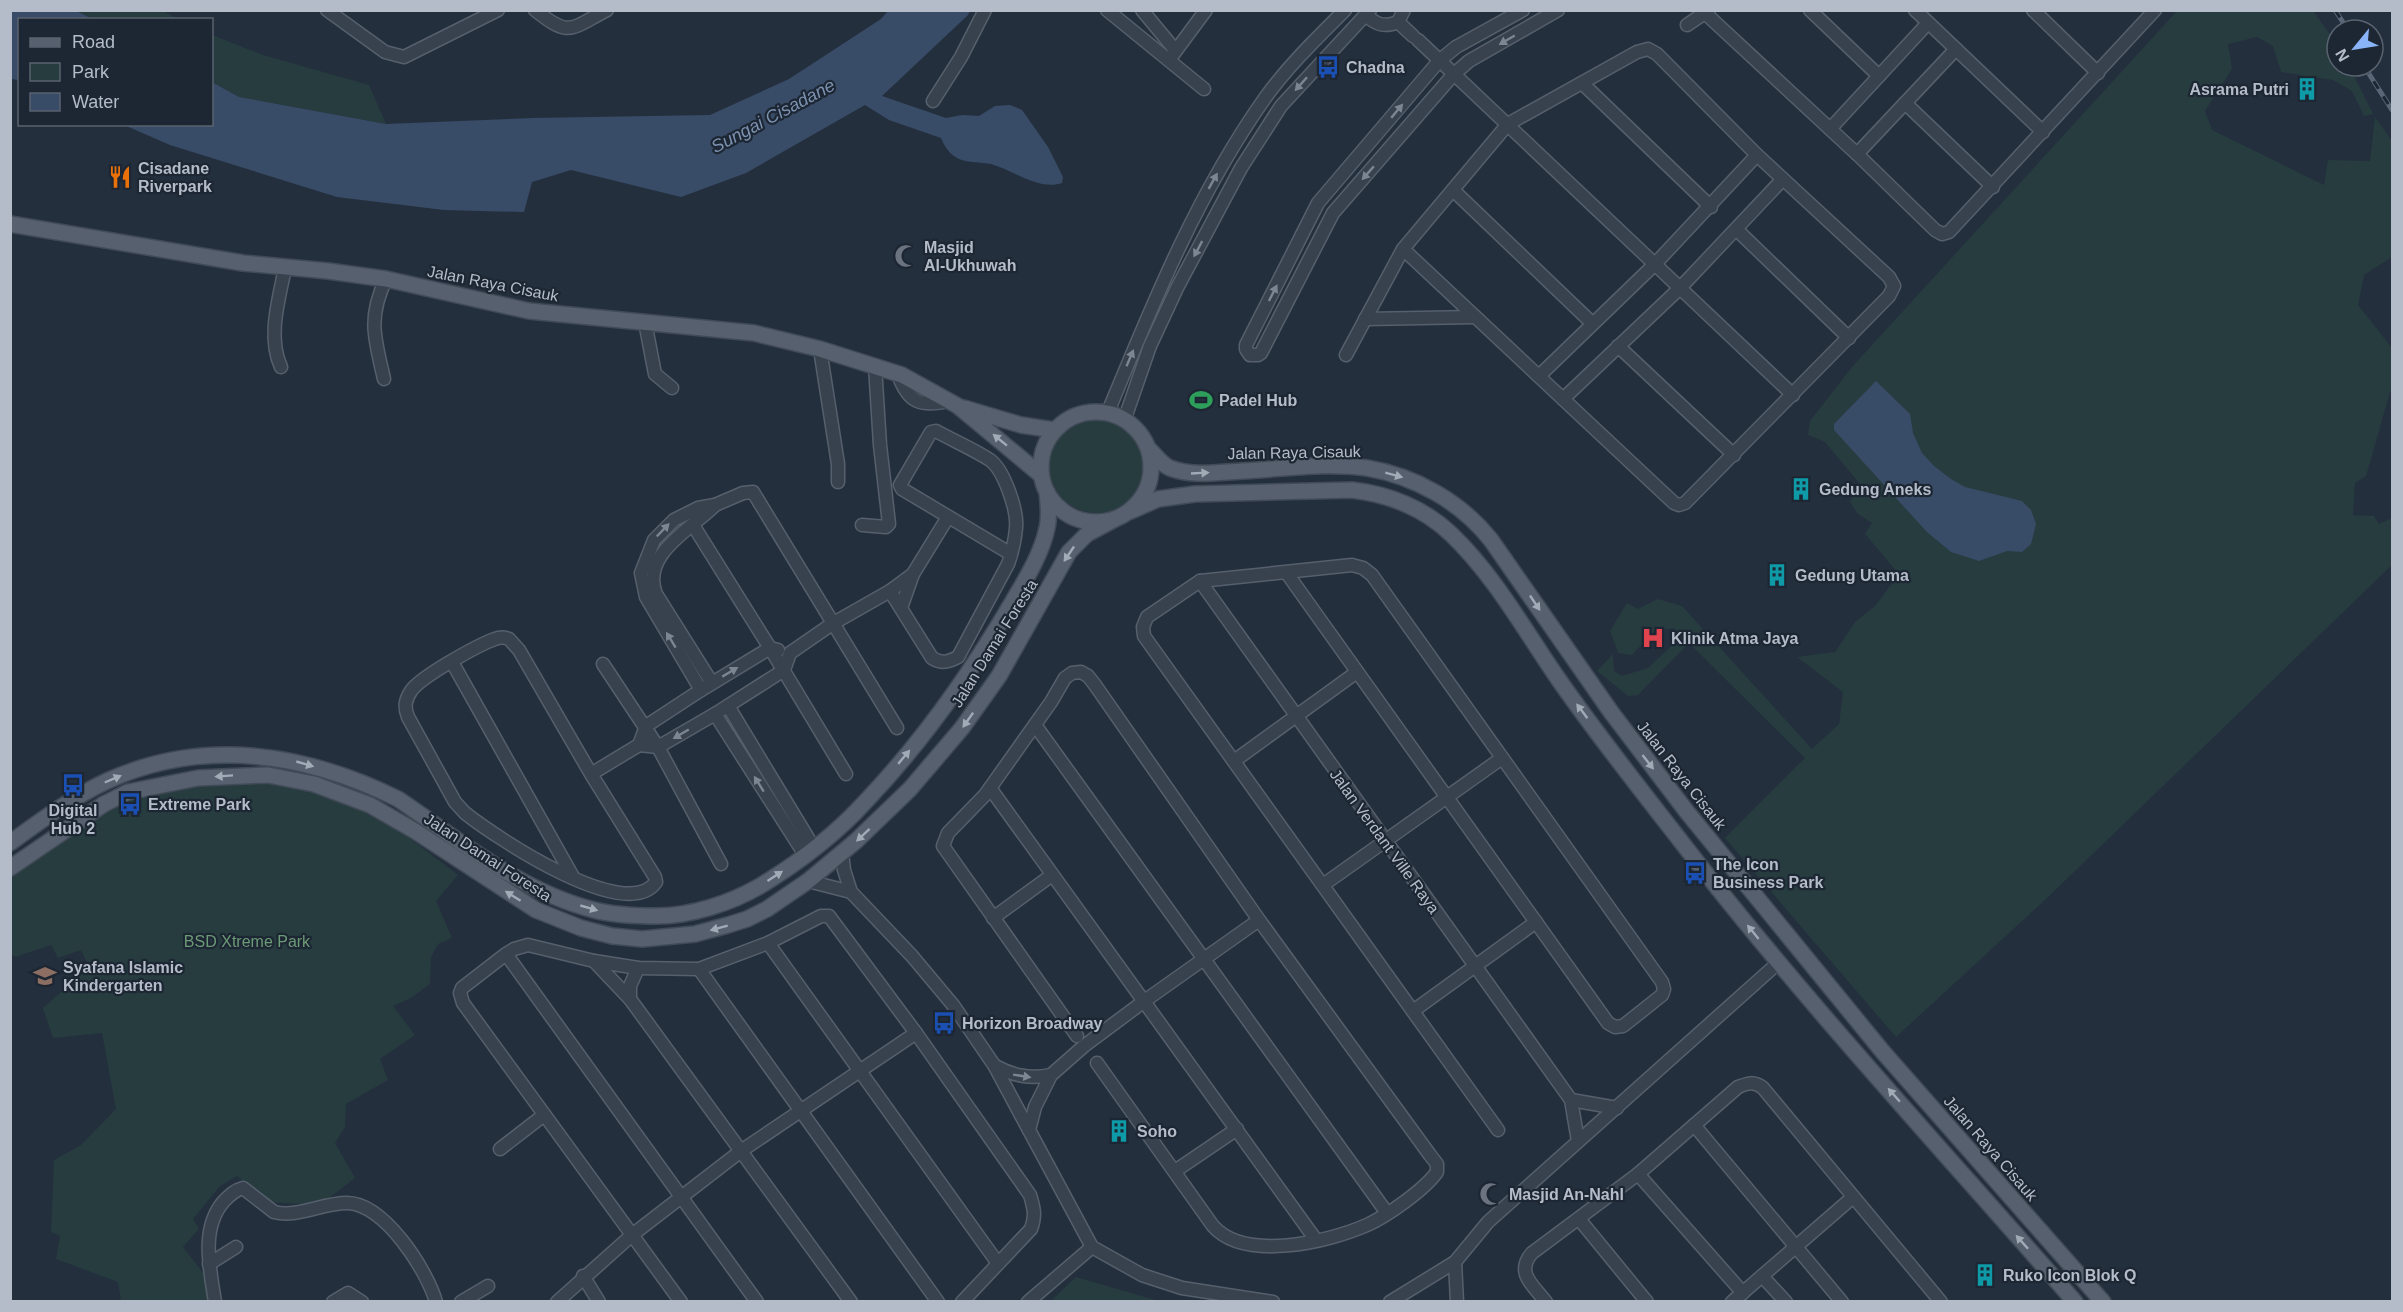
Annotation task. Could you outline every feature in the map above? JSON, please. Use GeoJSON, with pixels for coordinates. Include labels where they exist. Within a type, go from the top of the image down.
{"type":"FeatureCollection","features":[{"type":"Feature","properties":{"kind":"main road","name":"Jalan Raya Cisauk"},"geometry":{"type":"LineString","coordinates":[[10,224],[243,263],[386,279],[529,311],[754,333],[820,349],[898,374],[954,404],[1021,425],[1054,430]]}},
{"type":"Feature","properties":{"kind":"main road","name":"Jalan Raya Cisauk"},"geometry":{"type":"LineString","coordinates":[[954,404],[1041,475]]}},
{"type":"Feature","properties":{"kind":"main road"},"geometry":{"type":"LineString","coordinates":[[1131,511],[1145,494],[1152,472],[1150,450],[1140,432],[1125,418],[1108,412],[1088,411],[1069,418],[1054,430],[1043,452],[1041,475],[1047,492],[1056,505],[1068,515],[1091,522],[1115,519],[1158,499],[1195,494],[1352,490],[1369,492],[1405,502],[1448,530],[1476,560],[1585,715],[1778,963],[2075,1302]]}},
{"type":"Feature","properties":{"kind":"main road","name":"Jalan Raya Cisauk"},"geometry":{"type":"LineString","coordinates":[[1150,450],[1168,467],[1190,474],[1326,467],[1366,468],[1420,484],[1468,515],[1491,540],[1604,703],[1687,812],[1883,1052],[2103,1302]]}},
{"type":"Feature","properties":{"kind":"main road","name":"Jalan Damai Foresta"},"geometry":{"type":"LineString","coordinates":[[13,841],[86,792],[126,773],[166,762],[196,758],[224,755],[261,756],[290,760],[332,771],[383,791],[544,893],[604,912],[660,916],[688,911],[743,895],[809,852],[866,802],[946,705],[985,650],[1040,549],[1049,518],[1047,492]]}},
{"type":"Feature","properties":{"kind":"main road","name":"Jalan Damai Foresta"},"geometry":{"type":"LineString","coordinates":[[10,868],[104,804],[128,792],[198,778],[268,775],[315,784],[370,805],[415,831],[536,910],[556,920],[581,928],[622,937],[668,938],[695,934],[747,919],[808,881],[842,853],[883,816],[929,769],[999,676],[1069,552],[1087,534],[1115,519]]}},
{"type":"Feature","properties":{"kind":"main road"},"geometry":{"type":"LineString","coordinates":[[866,802],[883,816]]}},
{"type":"Feature","properties":{"kind":"main road"},"geometry":{"type":"LineString","coordinates":[[13,841],[27,856]]}},
{"type":"Feature","properties":{"kind":"main road"},"geometry":{"type":"LineString","coordinates":[[688,911],[695,934]]}},
{"type":"Feature","properties":{"kind":"street"},"geometry":{"type":"LineString","coordinates":[[327,10],[385,52],[404,57],[498,10]]}},
{"type":"Feature","properties":{"kind":"street"},"geometry":{"type":"LineString","coordinates":[[535,10],[556,27],[572,29],[607,10]]}},
{"type":"Feature","properties":{"kind":"street"},"geometry":{"type":"LineString","coordinates":[[933,101],[961,57],[985,10]]}},
{"type":"Feature","properties":{"kind":"street"},"geometry":{"type":"LineString","coordinates":[[1107,10],[1172,55]]}},
{"type":"Feature","properties":{"kind":"street"},"geometry":{"type":"LineString","coordinates":[[1142,10],[1172,55],[1204,88]]}},
{"type":"Feature","properties":{"kind":"street"},"geometry":{"type":"LineString","coordinates":[[1172,55],[1206,10]]}},
{"type":"Feature","properties":{"kind":"street"},"geometry":{"type":"LineString","coordinates":[[1108,412],[1188,226],[1225,159],[1266,97],[1311,44],[1345,10]]}},
{"type":"Feature","properties":{"kind":"street"},"geometry":{"type":"LineString","coordinates":[[1523,10],[1456,47],[1439,61],[1318,203],[1246,345],[1250,355],[1261,353],[1333,213],[1453,75],[1469,61],[1558,10]]}},
{"type":"Feature","properties":{"kind":"street"},"geometry":{"type":"LineString","coordinates":[[1810,10],[1879,76]]}},
{"type":"Feature","properties":{"kind":"street"},"geometry":{"type":"LineString","coordinates":[[1915,10],[2043,132]]}},
{"type":"Feature","properties":{"kind":"street"},"geometry":{"type":"LineString","coordinates":[[2033,10],[2098,73]]}},
{"type":"Feature","properties":{"kind":"street"},"geometry":{"type":"LineString","coordinates":[[1687,25],[1707,12],[1935,230],[1942,234],[1949,232],[1994,187],[2153,11]]}},
{"type":"Feature","properties":{"kind":"street"},"geometry":{"type":"LineString","coordinates":[[1125,418],[1154,337],[1241,168],[1281,106],[1367,13],[1383,26],[1401,16],[1415,38],[1453,75],[1508,124],[1793,395]]}},
{"type":"Feature","properties":{"kind":"street"},"geometry":{"type":"LineString","coordinates":[[1830,129],[1928,23]]}},
{"type":"Feature","properties":{"kind":"street"},"geometry":{"type":"LineString","coordinates":[[1346,355],[1402,249],[1508,124],[1637,52],[1648,49],[1657,54],[1757,155],[1893,283],[1892,293],[1849,338],[1685,503],[1677,505],[1402,249]]}},
{"type":"Feature","properties":{"kind":"street"},"geometry":{"type":"LineString","coordinates":[[1857,154],[1956,49]]}},
{"type":"Feature","properties":{"kind":"street"},"geometry":{"type":"LineString","coordinates":[[1582,83],[1711,207]]}},
{"type":"Feature","properties":{"kind":"street"},"geometry":{"type":"LineString","coordinates":[[1905,103],[1994,187]]}},
{"type":"Feature","properties":{"kind":"street"},"geometry":{"type":"LineString","coordinates":[[1539,376],[1655,264],[1711,207],[1757,155]]}},
{"type":"Feature","properties":{"kind":"street"},"geometry":{"type":"LineString","coordinates":[[1225,159],[1241,168]]}},
{"type":"Feature","properties":{"kind":"street"},"geometry":{"type":"LineString","coordinates":[[1563,399],[1680,288],[1783,179]]}},
{"type":"Feature","properties":{"kind":"street"},"geometry":{"type":"LineString","coordinates":[[1453,190],[1592,323]]}},
{"type":"Feature","properties":{"kind":"street"},"geometry":{"type":"LineString","coordinates":[[1318,203],[1333,213]]}},
{"type":"Feature","properties":{"kind":"street"},"geometry":{"type":"LineString","coordinates":[[1737,230],[1849,338]]}},
{"type":"Feature","properties":{"kind":"street"},"geometry":{"type":"LineString","coordinates":[[280,367],[274,345],[277,310],[285,268]]}},
{"type":"Feature","properties":{"kind":"street"},"geometry":{"type":"LineString","coordinates":[[384,379],[373,325],[377,300],[386,279]]}},
{"type":"Feature","properties":{"kind":"street"},"geometry":{"type":"LineString","coordinates":[[1365,319],[1474,317]]}},
{"type":"Feature","properties":{"kind":"street"},"geometry":{"type":"LineString","coordinates":[[645,322],[655,374],[672,388]]}},
{"type":"Feature","properties":{"kind":"street"},"geometry":{"type":"LineString","coordinates":[[1618,346],[1734,455]]}},
{"type":"Feature","properties":{"kind":"street"},"geometry":{"type":"LineString","coordinates":[[820,349],[838,464],[838,482]]}},
{"type":"Feature","properties":{"kind":"street"},"geometry":{"type":"LineString","coordinates":[[862,525],[886,528],[889,523],[880,445],[875,366]]}},
{"type":"Feature","properties":{"kind":"street"},"geometry":{"type":"LineString","coordinates":[[891,591],[932,658],[940,662],[948,662],[958,657],[1008,564],[1011,554],[1017,526],[1005,482],[992,462],[936,431],[930,432],[900,485],[902,489],[1011,554]]}},
{"type":"Feature","properties":{"kind":"street"},"geometry":{"type":"LineString","coordinates":[[706,686],[651,595],[641,573],[658,534],[683,514],[715,505],[743,493],[753,492],[758,496],[832,624],[897,728]]}},
{"type":"Feature","properties":{"kind":"street"},"geometry":{"type":"LineString","coordinates":[[651,595],[653,579],[666,549],[675,537],[693,525],[715,505]]}},
{"type":"Feature","properties":{"kind":"street"},"geometry":{"type":"LineString","coordinates":[[901,608],[913,574],[948,517]]}},
{"type":"Feature","properties":{"kind":"street"},"geometry":{"type":"LineString","coordinates":[[693,525],[771,648],[846,774]]}},
{"type":"Feature","properties":{"kind":"street"},"geometry":{"type":"LineString","coordinates":[[1286,572],[1611,1026],[1623,1026],[1664,993],[1662,982],[1372,575],[1363,568],[1353,565],[1286,572],[1200,581],[1147,617],[1143,627],[1144,636],[1498,1130]]}},
{"type":"Feature","properties":{"kind":"street"},"geometry":{"type":"LineString","coordinates":[[591,774],[639,745],[658,747],[728,706],[784,670],[790,653],[832,624],[891,591],[913,574]]}},
{"type":"Feature","properties":{"kind":"street","name":"Jalan Verdant Ville Raya"},"geometry":{"type":"LineString","coordinates":[[1200,581],[1571,1100],[1578,1141]]}},
{"type":"Feature","properties":{"kind":"street"},"geometry":{"type":"LineString","coordinates":[[496,638],[509,639],[519,650],[591,774],[656,882],[641,892],[627,894],[589,885],[545,865],[476,822],[455,802],[408,717],[405,705],[407,697],[417,684],[452,662],[496,638]]}},
{"type":"Feature","properties":{"kind":"street"},"geometry":{"type":"LineString","coordinates":[[639,745],[646,726],[706,686],[771,648],[790,653]]}},
{"type":"Feature","properties":{"kind":"street"},"geometry":{"type":"LineString","coordinates":[[452,662],[573,877]]}},
{"type":"Feature","properties":{"kind":"street"},"geometry":{"type":"LineString","coordinates":[[603,664],[646,726],[721,864]]}},
{"type":"Feature","properties":{"kind":"street"},"geometry":{"type":"LineString","coordinates":[[1077,1036],[944,846],[948,833],[990,788],[1065,678],[1072,673],[1081,672],[1088,676],[1259,920],[1437,1164],[1437,1172],[1433,1178],[1386,1213],[1367,1224],[1316,1240],[1271,1246],[1234,1241],[1221,1235],[1096,1063]]}},
{"type":"Feature","properties":{"kind":"street"},"geometry":{"type":"LineString","coordinates":[[1234,761],[1357,672]]}},
{"type":"Feature","properties":{"kind":"street"},"geometry":{"type":"LineString","coordinates":[[728,706],[791,824]]}},
{"type":"Feature","properties":{"kind":"street"},"geometry":{"type":"LineString","coordinates":[[715,714],[809,852]]}},
{"type":"Feature","properties":{"kind":"street"},"geometry":{"type":"LineString","coordinates":[[1035,725],[1386,1213]]}},
{"type":"Feature","properties":{"kind":"street"},"geometry":{"type":"LineString","coordinates":[[1323,885],[1502,758]]}},
{"type":"Feature","properties":{"kind":"street"},"geometry":{"type":"LineString","coordinates":[[990,788],[1316,1240]]}},
{"type":"Feature","properties":{"kind":"street"},"geometry":{"type":"LineString","coordinates":[[842,853],[844,870],[851,892],[912,956],[953,1005],[994,1065],[1092,1247],[1142,1275],[1182,1288],[1273,1302]]}},
{"type":"Feature","properties":{"kind":"street"},"geometry":{"type":"LineString","coordinates":[[993,918],[1052,875]]}},
{"type":"Feature","properties":{"kind":"street"},"geometry":{"type":"LineString","coordinates":[[808,881],[851,892]]}},
{"type":"Feature","properties":{"kind":"street"},"geometry":{"type":"LineString","coordinates":[[681,1302],[460,997],[462,988],[514,949],[528,945],[594,961],[638,968],[699,969],[768,943],[821,916],[829,916],[916,1033],[1029,1195],[1034,1208],[1031,1229],[997,1262],[962,1302]]}},
{"type":"Feature","properties":{"kind":"street"},"geometry":{"type":"LineString","coordinates":[[1029,1130],[1038,1097],[1051,1075],[1084,1046],[1143,1002],[1259,920]]}},
{"type":"Feature","properties":{"kind":"street"},"geometry":{"type":"LineString","coordinates":[[1413,1011],[1536,922]]}},
{"type":"Feature","properties":{"kind":"street"},"geometry":{"type":"LineString","coordinates":[[768,943],[997,1262]]}},
{"type":"Feature","properties":{"kind":"street"},"geometry":{"type":"LineString","coordinates":[[506,954],[757,1302]]}},
{"type":"Feature","properties":{"kind":"street"},"geometry":{"type":"LineString","coordinates":[[594,961],[630,999],[851,1302]]}},
{"type":"Feature","properties":{"kind":"street"},"geometry":{"type":"LineString","coordinates":[[1390,1302],[1455,1262],[1488,1222],[1778,963]]}},
{"type":"Feature","properties":{"kind":"street"},"geometry":{"type":"LineString","coordinates":[[630,999],[630,986],[638,968]]}},
{"type":"Feature","properties":{"kind":"street"},"geometry":{"type":"LineString","coordinates":[[699,969],[936,1301]]}},
{"type":"Feature","properties":{"kind":"street"},"geometry":{"type":"LineString","coordinates":[[557,1302],[583,1276],[632,1235],[741,1151],[916,1033]]}},
{"type":"Feature","properties":{"kind":"street"},"geometry":{"type":"LineString","coordinates":[[994,1065],[1018,1076],[1051,1075]]}},
{"type":"Feature","properties":{"kind":"street"},"geometry":{"type":"LineString","coordinates":[[1546,1302],[1524,1271],[1525,1262],[1532,1253],[1638,1174],[1738,1087],[1758,1083],[1941,1302]]}},
{"type":"Feature","properties":{"kind":"street"},"geometry":{"type":"LineString","coordinates":[[1571,1100],[1617,1108]]}},
{"type":"Feature","properties":{"kind":"street"},"geometry":{"type":"LineString","coordinates":[[500,1149],[544,1115]]}},
{"type":"Feature","properties":{"kind":"street"},"geometry":{"type":"LineString","coordinates":[[1694,1125],[1842,1302]]}},
{"type":"Feature","properties":{"kind":"street"},"geometry":{"type":"LineString","coordinates":[[1175,1171],[1237,1129]]}},
{"type":"Feature","properties":{"kind":"street"},"geometry":{"type":"LineString","coordinates":[[1638,1174],[1743,1293]]}},
{"type":"Feature","properties":{"kind":"street"},"geometry":{"type":"LineString","coordinates":[[215,1302],[209,1264],[210,1234],[214,1216],[226,1199],[240,1189],[247,1190],[269,1209],[279,1214],[292,1214],[350,1203],[360,1205],[374,1213],[409,1247],[423,1269],[436,1302]]}},
{"type":"Feature","properties":{"kind":"street"},"geometry":{"type":"LineString","coordinates":[[1732,1302],[1853,1197]]}},
{"type":"Feature","properties":{"kind":"street"},"geometry":{"type":"LineString","coordinates":[[1579,1219],[1647,1302]]}},
{"type":"Feature","properties":{"kind":"street"},"geometry":{"type":"LineString","coordinates":[[209,1264],[236,1247]]}},
{"type":"Feature","properties":{"kind":"street"},"geometry":{"type":"LineString","coordinates":[[1028,1302],[1092,1247]]}},
{"type":"Feature","properties":{"kind":"street"},"geometry":{"type":"LineString","coordinates":[[1455,1262],[1457,1302]]}},
{"type":"Feature","properties":{"kind":"street"},"geometry":{"type":"LineString","coordinates":[[583,1276],[599,1302]]}},
{"type":"Feature","properties":{"kind":"street"},"geometry":{"type":"LineString","coordinates":[[1762,1276],[1786,1302]]}},
{"type":"Feature","properties":{"kind":"street"},"geometry":{"type":"LineString","coordinates":[[461,1302],[488,1286]]}},
{"type":"Feature","properties":{"kind":"street"},"geometry":{"type":"LineString","coordinates":[[333,1302],[348,1293],[362,1302]]}},
{"type":"Feature","properties":{"kind":"green space"},"geometry":{"type":"Polygon","coordinates":[[[76,11],[163,11],[176,18],[91,18],[76,11]]]}},
{"type":"Feature","properties":{"kind":"green space"},"geometry":{"type":"Polygon","coordinates":[[[2177,11],[2313,11],[2325,28],[2325,78],[2355,78],[2373,114],[2364,116],[2352,91],[2333,80],[2281,72],[2273,46],[2257,37],[2228,44],[2232,69],[2205,111],[2212,130],[2324,185],[2328,160],[2370,161],[2375,117],[2392,141],[2392,257],[2364,275],[2358,305],[2392,348],[2392,391],[2366,476],[2355,483],[2353,515],[2374,516],[2379,524],[2392,518],[2392,565],[2046,899],[1896,1037],[1725,838],[1805,758],[1689,643],[1638,695],[1628,696],[1597,671],[1613,654],[1614,671],[1622,676],[1648,668],[1682,636],[1674,628],[1654,631],[1632,655],[1618,653],[1610,631],[1627,603],[1638,609],[1658,599],[1682,606],[1812,749],[1839,724],[1843,692],[1797,657],[1835,652],[1855,622],[1876,605],[1899,574],[1865,534],[1872,523],[1858,514],[1850,502],[1860,484],[1825,442],[1808,435],[1810,421],[1852,367],[2177,11]]]}},
{"type":"Feature","properties":{"kind":"green space"},"geometry":{"type":"Polygon","coordinates":[[[213,35],[263,55],[369,85],[386,124],[239,97],[213,83],[213,35]]]}},
{"type":"Feature","properties":{"kind":"green space"},"geometry":{"type":"Polygon","coordinates":[[[1097,417],[1115,420],[1131,431],[1142,447],[1145,465],[1142,483],[1131,499],[1115,510],[1097,513],[1079,510],[1063,499],[1052,483],[1049,465],[1052,447],[1063,431],[1079,420],[1097,417]]]}},
{"type":"Feature","properties":{"kind":"green space","name":"BSD Xtreme Park"},"geometry":{"type":"Polygon","coordinates":[[[246,782],[307,785],[378,814],[458,875],[436,901],[452,938],[438,944],[431,957],[430,984],[411,998],[393,1006],[415,1035],[380,1059],[388,1080],[346,1104],[345,1127],[335,1143],[355,1178],[320,1205],[267,1202],[237,1176],[220,1186],[193,1219],[199,1229],[183,1247],[207,1278],[210,1301],[121,1301],[118,1282],[56,1259],[60,1236],[51,1232],[54,1160],[81,1145],[116,1109],[102,1033],[53,1038],[43,1008],[89,967],[81,950],[58,958],[51,945],[15,957],[11,954],[11,876],[78,824],[131,798],[185,788],[246,782]]]}},
{"type":"Feature","properties":{"kind":"green space"},"geometry":{"type":"Polygon","coordinates":[[[1076,1277],[1159,1301],[1051,1301],[1076,1277]]]}},
{"type":"Feature","properties":{"kind":"water"},"geometry":{"type":"Polygon","coordinates":[[[10,11],[76,11],[91,18],[18,18],[18,80],[11,79],[10,11]]]}},
{"type":"Feature","properties":{"kind":"water","name":"Sungai Cisadane"},"geometry":{"type":"Polygon","coordinates":[[[888,11],[970,11],[882,96],[946,118],[962,115],[979,116],[995,106],[1010,105],[1022,110],[1048,147],[1063,177],[1062,183],[1053,185],[1035,182],[991,164],[959,159],[948,150],[941,138],[889,120],[865,105],[746,173],[681,197],[571,170],[532,182],[524,212],[444,210],[337,197],[170,145],[126,126],[213,126],[213,83],[239,97],[386,124],[533,118],[710,115],[789,79],[881,19],[888,11]]]}},
{"type":"Feature","properties":{"kind":"water"},"geometry":{"type":"Polygon","coordinates":[[[1876,381],[1910,414],[1913,433],[1922,453],[1934,466],[1965,487],[2022,501],[2031,510],[2036,524],[2031,544],[2022,552],[2007,551],[1979,561],[1951,552],[1927,532],[1834,430],[1834,424],[1876,381]]]}},
{"type":"Feature","properties":{"kind":"railway"},"geometry":{"type":"LineString","coordinates":[[2335,10],[2340,18]]}},
{"type":"Feature","properties":{"kind":"railway"},"geometry":{"type":"LineString","coordinates":[[2372,78],[2392,110]]}},
{"type":"Feature","properties":{"kind":"place","name":"Chadna"},"geometry":{"type":"Point","coordinates":[1328,67]}},
{"type":"Feature","properties":{"kind":"place","name":"Asrama Putri"},"geometry":{"type":"Point","coordinates":[2307,89]}},
{"type":"Feature","properties":{"kind":"place","name":"Cisadane Riverpark"},"geometry":{"type":"Point","coordinates":[120,177]}},
{"type":"Feature","properties":{"kind":"place","name":"Masjid Al-Ukhuwah"},"geometry":{"type":"Point","coordinates":[906,256]}},
{"type":"Feature","properties":{"kind":"place","name":"Padel Hub"},"geometry":{"type":"Point","coordinates":[1201,400]}},
{"type":"Feature","properties":{"kind":"place","name":"Gedung Aneks"},"geometry":{"type":"Point","coordinates":[1801,489]}},
{"type":"Feature","properties":{"kind":"place","name":"Gedung Utama"},"geometry":{"type":"Point","coordinates":[1777,575]}},
{"type":"Feature","properties":{"kind":"place","name":"Klinik Atma Jaya"},"geometry":{"type":"Point","coordinates":[1653,638]}},
{"type":"Feature","properties":{"kind":"place","name":"Digital Hub 2"},"geometry":{"type":"Point","coordinates":[73,785]}},
{"type":"Feature","properties":{"kind":"place","name":"Extreme Park"},"geometry":{"type":"Point","coordinates":[130,804]}},
{"type":"Feature","properties":{"kind":"place","name":"The Icon Business Park"},"geometry":{"type":"Point","coordinates":[1695,873]}},
{"type":"Feature","properties":{"kind":"place","name":"Syafana Islamic Kindergarten"},"geometry":{"type":"Point","coordinates":[45,976]}},
{"type":"Feature","properties":{"kind":"place","name":"Horizon Broadway"},"geometry":{"type":"Point","coordinates":[944,1023]}},
{"type":"Feature","properties":{"kind":"place","name":"Soho"},"geometry":{"type":"Point","coordinates":[1119,1131]}},
{"type":"Feature","properties":{"kind":"place","name":"Masjid An-Nahl"},"geometry":{"type":"Point","coordinates":[1491,1194]}},
{"type":"Feature","properties":{"kind":"place","name":"Ruko Icon Blok Q"},"geometry":{"type":"Point","coordinates":[1985,1275]}}]}
